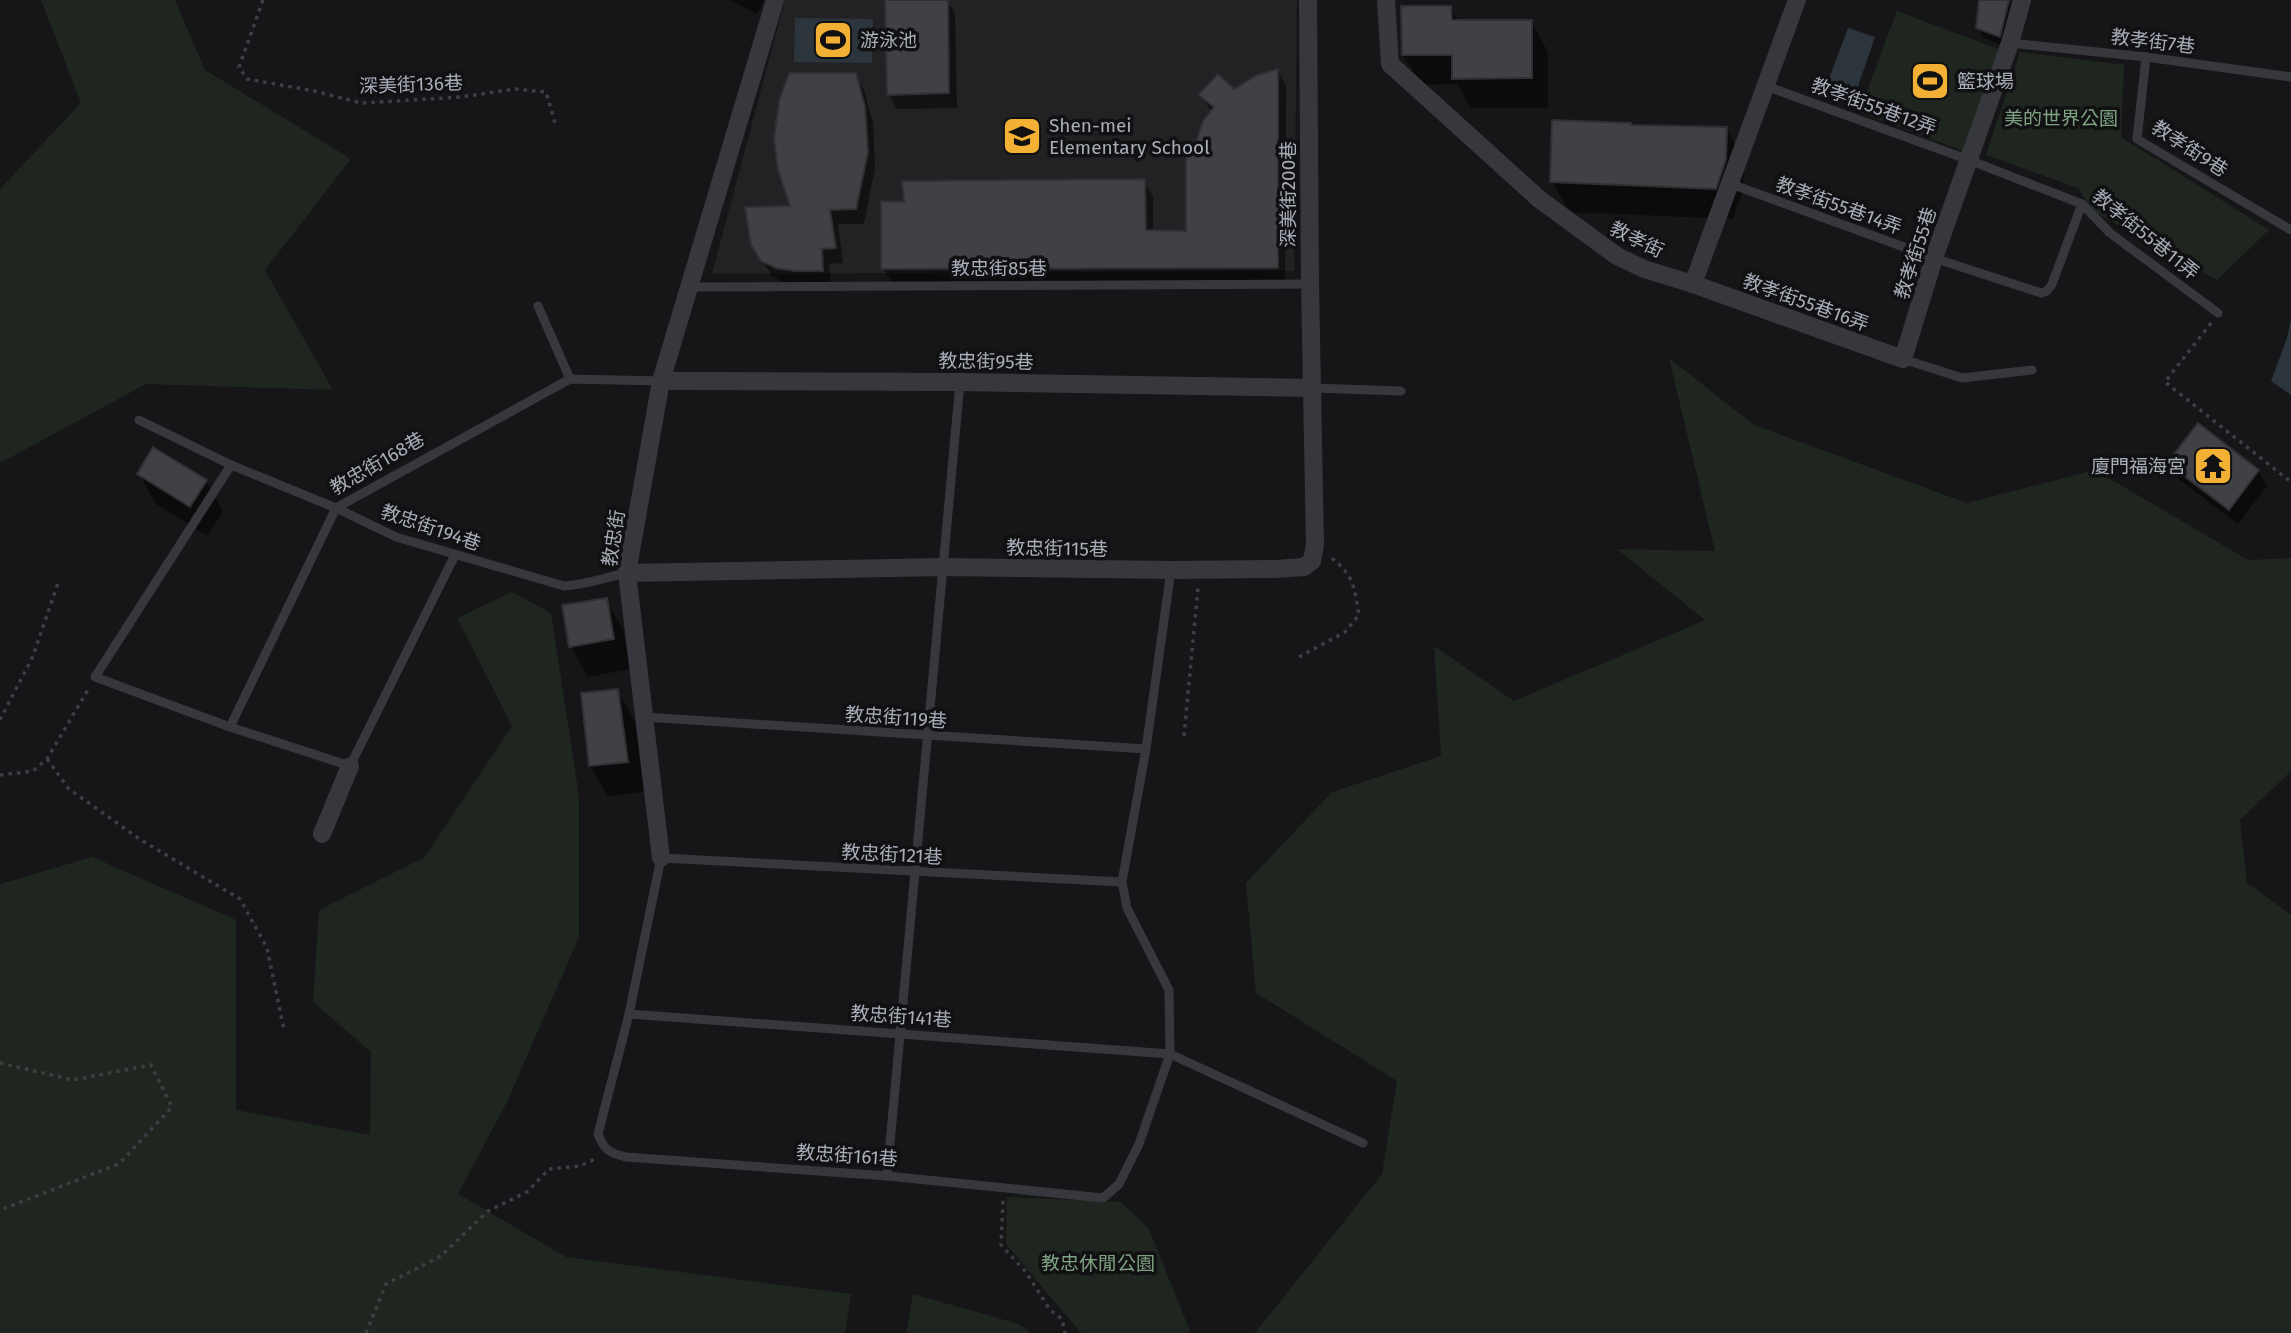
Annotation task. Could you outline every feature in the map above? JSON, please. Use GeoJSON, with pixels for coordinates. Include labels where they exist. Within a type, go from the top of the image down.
{"type":"FeatureCollection","features":[{"type":"Feature","properties":{"kind":"street","name":"教忠街"},"geometry":{"type":"LineString","coordinates":[[661,858],[627,573],[661,381],[775,0]]}},
{"type":"Feature","properties":{"kind":"street","name":"深美街200巷"},"geometry":{"type":"LineString","coordinates":[[1308,0],[1311,388]]}},
{"type":"Feature","properties":{"kind":"street","name":"教孝街"},"geometry":{"type":"LineString","coordinates":[[1386,0],[1390,64],[1539,199],[1587,237],[1616,256],[1644,269],[1693,284]]}},
{"type":"Feature","properties":{"kind":"street"},"geometry":{"type":"LineString","coordinates":[[1693,284],[1797,0]]}},
{"type":"Feature","properties":{"kind":"street","name":"教孝街55巷"},"geometry":{"type":"LineString","coordinates":[[1903,359],[1934,258],[2010,43],[2022,0]]}},
{"type":"Feature","properties":{"kind":"street","name":"教孝街55巷16弄"},"geometry":{"type":"LineString","coordinates":[[1693,284],[1903,359]]}},
{"type":"Feature","properties":{"kind":"street","name":"教忠街95巷"},"geometry":{"type":"LineString","coordinates":[[661,381],[960,382],[1311,388]]}},
{"type":"Feature","properties":{"kind":"street"},"geometry":{"type":"LineString","coordinates":[[1311,388],[1315,545]]}},
{"type":"Feature","properties":{"kind":"street","name":"教忠街115巷"},"geometry":{"type":"LineString","coordinates":[[627,573],[943,567],[1171,570],[1304,567],[1312,561],[1315,545]]}},
{"type":"Feature","properties":{"kind":"street"},"geometry":{"type":"LineString","coordinates":[[322,834],[350,766]]}},
{"type":"Feature","properties":{"kind":"lane","name":"教孝街7巷"},"geometry":{"type":"LineString","coordinates":[[2010,43],[2291,76]]}},
{"type":"Feature","properties":{"kind":"lane","name":"教孝街9巷"},"geometry":{"type":"LineString","coordinates":[[2146,57],[2137,139],[2291,230]]}},
{"type":"Feature","properties":{"kind":"lane","name":"教孝街55巷12弄"},"geometry":{"type":"LineString","coordinates":[[1766,86],[1969,160]]}},
{"type":"Feature","properties":{"kind":"lane","name":"教孝街55巷11弄"},"geometry":{"type":"LineString","coordinates":[[1969,160],[2082,204],[2110,233],[2218,313]]}},
{"type":"Feature","properties":{"kind":"lane","name":"教孝街55巷14弄"},"geometry":{"type":"LineString","coordinates":[[1731,184],[2036,292],[2047,291],[2082,204]]}},
{"type":"Feature","properties":{"kind":"lane","name":"教忠街85巷"},"geometry":{"type":"LineString","coordinates":[[689,286],[1310,284]]}},
{"type":"Feature","properties":{"kind":"lane"},"geometry":{"type":"LineString","coordinates":[[538,306],[570,379],[661,381]]}},
{"type":"Feature","properties":{"kind":"lane"},"geometry":{"type":"LineString","coordinates":[[1903,359],[1962,378],[2032,370]]}},
{"type":"Feature","properties":{"kind":"lane","name":"教忠街168巷"},"geometry":{"type":"LineString","coordinates":[[230,727],[336,508],[570,379]]}},
{"type":"Feature","properties":{"kind":"lane"},"geometry":{"type":"LineString","coordinates":[[887,1175],[960,382]]}},
{"type":"Feature","properties":{"kind":"lane"},"geometry":{"type":"LineString","coordinates":[[1311,388],[1401,391]]}},
{"type":"Feature","properties":{"kind":"lane","name":"教忠街194巷"},"geometry":{"type":"LineString","coordinates":[[139,420],[396,537],[564,586],[586,584],[627,573]]}},
{"type":"Feature","properties":{"kind":"lane"},"geometry":{"type":"LineString","coordinates":[[231,464],[95,677],[230,727],[350,766],[455,555]]}},
{"type":"Feature","properties":{"kind":"lane"},"geometry":{"type":"LineString","coordinates":[[1171,570],[1146,749],[1122,883],[1127,908],[1169,990],[1170,1054],[1363,1143]]}},
{"type":"Feature","properties":{"kind":"lane","name":"教忠街119巷"},"geometry":{"type":"LineString","coordinates":[[644,717],[1146,749]]}},
{"type":"Feature","properties":{"kind":"lane","name":"教忠街121巷"},"geometry":{"type":"LineString","coordinates":[[661,858],[1122,883]]}},
{"type":"Feature","properties":{"kind":"lane","name":"教忠街"},"geometry":{"type":"LineString","coordinates":[[608,1153],[598,1134],[629,1014],[661,858]]}},
{"type":"Feature","properties":{"kind":"lane","name":"教忠街141巷"},"geometry":{"type":"LineString","coordinates":[[629,1014],[1170,1054]]}},
{"type":"Feature","properties":{"kind":"lane","name":"教忠街161巷"},"geometry":{"type":"LineString","coordinates":[[608,1153],[626,1157],[887,1175],[1103,1198],[1119,1184],[1139,1144],[1170,1054]]}},
{"type":"Feature","properties":{"kind":"path","name":"深美街136巷"},"geometry":{"type":"LineString","coordinates":[[264,0],[240,67],[247,79],[361,103],[462,97],[516,89],[546,92],[555,123]]}},
{"type":"Feature","properties":{"kind":"path"},"geometry":{"type":"LineString","coordinates":[[2218,313],[2165,382],[2291,482]]}},
{"type":"Feature","properties":{"kind":"path"},"geometry":{"type":"LineString","coordinates":[[1299,657],[1345,632],[1359,615],[1354,587],[1346,569],[1315,545]]}},
{"type":"Feature","properties":{"kind":"path"},"geometry":{"type":"LineString","coordinates":[[1184,736],[1200,570]]}},
{"type":"Feature","properties":{"kind":"path"},"geometry":{"type":"LineString","coordinates":[[0,720],[33,656],[58,583]]}},
{"type":"Feature","properties":{"kind":"path"},"geometry":{"type":"LineString","coordinates":[[0,775],[33,771],[47,759],[95,677]]}},
{"type":"Feature","properties":{"kind":"path"},"geometry":{"type":"LineString","coordinates":[[47,759],[69,789],[141,840],[240,899],[267,948],[284,1030]]}},
{"type":"Feature","properties":{"kind":"path"},"geometry":{"type":"LineString","coordinates":[[0,1063],[73,1080],[151,1065],[172,1107],[119,1164],[0,1210]]}},
{"type":"Feature","properties":{"kind":"path"},"geometry":{"type":"LineString","coordinates":[[366,1333],[386,1283],[441,1256],[488,1211],[527,1192],[549,1169],[580,1166],[608,1153]]}},
{"type":"Feature","properties":{"kind":"path"},"geometry":{"type":"LineString","coordinates":[[1004,1188],[1001,1245],[1026,1272],[1050,1310],[1062,1319],[1065,1333]]}},
{"type":"Feature","properties":{"kind":"shaded area","name":"Shen-mei Elementary School"},"geometry":{"type":"Polygon","coordinates":[[[785,0],[1297,0],[1294,271],[712,274],[785,0]]]}},
{"type":"Feature","properties":{"kind":"shaded area","name":"游泳池"},"geometry":{"type":"Polygon","coordinates":[[[795,18],[873,19],[872,63],[794,62],[795,18]]]}},
{"type":"Feature","properties":{"kind":"shaded area"},"geometry":{"type":"Polygon","coordinates":[[[1848,28],[1875,37],[1855,95],[1827,84],[1848,28]]]}},
{"type":"Feature","properties":{"kind":"shaded area"},"geometry":{"type":"Polygon","coordinates":[[[2291,319],[2291,395],[2271,381],[2291,319]]]}},
{"type":"Feature","properties":{"kind":"green space"},"geometry":{"type":"Polygon","coordinates":[[[41,0],[175,0],[205,70],[351,159],[265,270],[333,390],[146,384],[0,463],[0,189],[81,103],[41,0]]]}},
{"type":"Feature","properties":{"kind":"green space","name":"籃球場"},"geometry":{"type":"Polygon","coordinates":[[[1897,11],[2001,50],[1963,151],[1859,112],[1897,11]]]}},
{"type":"Feature","properties":{"kind":"green space","name":"美的世界公園"},"geometry":{"type":"Polygon","coordinates":[[[2020,52],[2124,65],[2121,137],[2269,230],[2217,280],[2093,211],[2078,188],[1986,155],[2020,52]]]}},
{"type":"Feature","properties":{"kind":"green space"},"geometry":{"type":"Polygon","coordinates":[[[1669,358],[1754,425],[1967,503],[2095,470],[2248,560],[2291,558],[2291,771],[2240,820],[2247,883],[2291,915],[2291,1333],[1255,1333],[1382,1174],[1397,1081],[1256,993],[1246,883],[1332,792],[1441,756],[1434,646],[1514,701],[1705,620],[1617,549],[1715,551],[1669,358]]]}},
{"type":"Feature","properties":{"kind":"green space"},"geometry":{"type":"Polygon","coordinates":[[[512,592],[551,613],[579,796],[579,937],[507,1102],[458,1194],[566,1257],[851,1294],[845,1333],[0,1333],[0,884],[92,857],[236,920],[236,1110],[370,1135],[371,1052],[313,1002],[319,910],[425,857],[512,726],[457,618],[512,592]]]}},
{"type":"Feature","properties":{"kind":"green space","name":"教忠休閒公園"},"geometry":{"type":"Polygon","coordinates":[[[1007,1197],[1121,1202],[1149,1229],[1190,1331],[1081,1333],[1006,1244],[1007,1197]]]}},
{"type":"Feature","properties":{"kind":"green space"},"geometry":{"type":"Polygon","coordinates":[[[913,1294],[1019,1324],[1031,1333],[906,1333],[913,1294]]]}},
{"type":"Feature","properties":{"kind":"building"},"geometry":{"type":"Polygon","coordinates":[[[885,0],[948,0],[949,93],[887,95],[885,0]]]}},
{"type":"Feature","properties":{"kind":"building"},"geometry":{"type":"Polygon","coordinates":[[[1979,0],[2009,0],[2000,37],[1976,28],[1979,0]]]}},
{"type":"Feature","properties":{"kind":"building"},"geometry":{"type":"Polygon","coordinates":[[[1401,6],[1451,6],[1452,20],[1532,20],[1532,78],[1452,79],[1452,55],[1402,55],[1401,6]]]}},
{"type":"Feature","properties":{"kind":"building"},"geometry":{"type":"Polygon","coordinates":[[[1278,69],[1278,268],[881,269],[881,201],[904,202],[902,181],[1145,179],[1146,230],[1186,231],[1186,157],[1191,156],[1203,121],[1214,107],[1198,95],[1218,74],[1234,89],[1257,75],[1278,69]]]}},
{"type":"Feature","properties":{"kind":"building"},"geometry":{"type":"Polygon","coordinates":[[[789,73],[856,73],[865,107],[868,152],[856,209],[830,210],[836,248],[822,249],[823,271],[776,268],[761,261],[751,245],[745,207],[790,206],[778,170],[774,139],[779,101],[789,73]]]}},
{"type":"Feature","properties":{"kind":"building"},"geometry":{"type":"Polygon","coordinates":[[[1552,120],[1727,127],[1726,159],[1716,189],[1550,182],[1552,120]]]}},
{"type":"Feature","properties":{"kind":"building","name":"廈門福海宮"},"geometry":{"type":"Polygon","coordinates":[[[2198,423],[2259,470],[2229,510],[2167,463],[2198,423]]]}},
{"type":"Feature","properties":{"kind":"building"},"geometry":{"type":"Polygon","coordinates":[[[153,447],[207,480],[190,507],[137,474],[153,447]]]}},
{"type":"Feature","properties":{"kind":"building"},"geometry":{"type":"Polygon","coordinates":[[[607,598],[614,639],[569,647],[562,605],[607,598]]]}},
{"type":"Feature","properties":{"kind":"building"},"geometry":{"type":"Polygon","coordinates":[[[618,689],[628,762],[589,766],[581,693],[618,689]]]}},
{"type":"Feature","properties":{"kind":"place","name":"游泳池"},"geometry":{"type":"Point","coordinates":[833,40]}},
{"type":"Feature","properties":{"kind":"place","name":"籃球場"},"geometry":{"type":"Point","coordinates":[1930,81]}},
{"type":"Feature","properties":{"kind":"place","name":"Shen-mei Elementary School"},"geometry":{"type":"Point","coordinates":[1022,136]}},
{"type":"Feature","properties":{"kind":"place","name":"廈門福海宮"},"geometry":{"type":"Point","coordinates":[2213,466]}}]}
